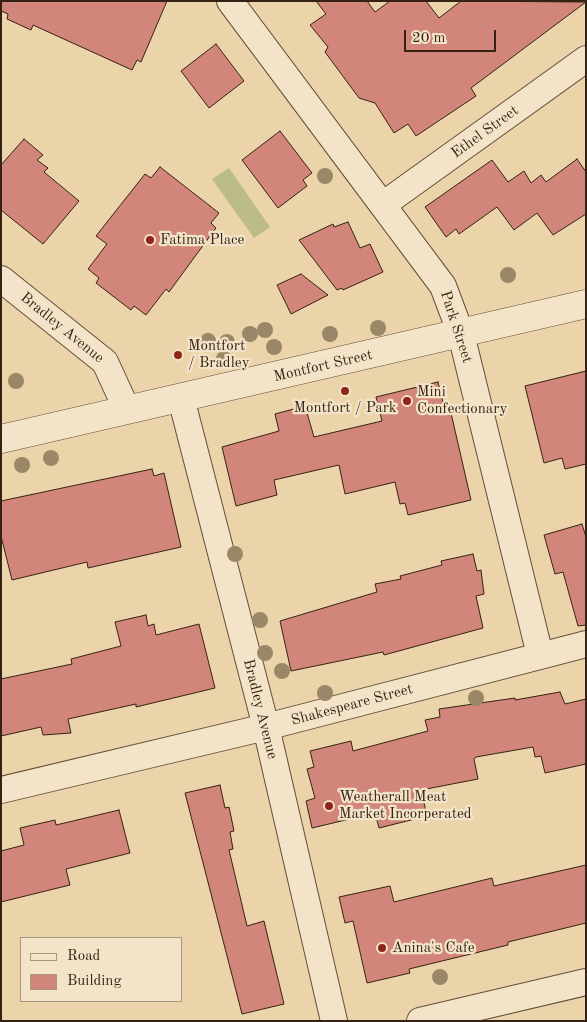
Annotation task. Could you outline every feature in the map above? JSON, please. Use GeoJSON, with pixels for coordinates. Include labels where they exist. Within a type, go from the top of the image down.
{"type":"FeatureCollection","features":[{"type":"Feature","properties":{"kind":"street","name":"Park Street"},"geometry":{"type":"LineString","coordinates":[[230,1],[384,204],[443,286],[461,334],[540,655]]}},
{"type":"Feature","properties":{"kind":"street","name":"Ethel Street"},"geometry":{"type":"LineString","coordinates":[[384,204],[586,59]]}},
{"type":"Feature","properties":{"kind":"street","name":"Bradley Avenue"},"geometry":{"type":"LineString","coordinates":[[1,278],[106,362],[127,410]]}},
{"type":"Feature","properties":{"kind":"street","name":"Montfort Street"},"geometry":{"type":"LineString","coordinates":[[1,440],[586,304]]}},
{"type":"Feature","properties":{"kind":"street","name":"Bradley Avenue"},"geometry":{"type":"LineString","coordinates":[[181,398],[266,728],[334,1021]]}},
{"type":"Feature","properties":{"kind":"street","name":"Shakespeare Street"},"geometry":{"type":"LineString","coordinates":[[1,790],[266,728],[586,644]]}},
{"type":"Feature","properties":{"kind":"street"},"geometry":{"type":"LineString","coordinates":[[420,1021],[586,982]]}},
{"type":"Feature","properties":{"kind":"green space"},"geometry":{"type":"Polygon","coordinates":[[[229,168],[270,227],[254,238],[212,179],[229,168]]]}},
{"type":"Feature","properties":{"kind":"building"},"geometry":{"type":"Polygon","coordinates":[[[1,1],[167,1],[141,62],[137,60],[132,70],[33,25],[31,30],[7,19],[8,14],[1,11],[1,1]]]}},
{"type":"Feature","properties":{"kind":"building"},"geometry":{"type":"Polygon","coordinates":[[[316,1],[367,1],[375,12],[390,1],[426,1],[439,18],[461,1],[586,2],[471,88],[476,96],[416,136],[408,124],[394,133],[375,103],[359,98],[325,52],[328,47],[310,25],[326,14],[316,1]]]}},
{"type":"Feature","properties":{"kind":"building"},"geometry":{"type":"Polygon","coordinates":[[[216,44],[244,81],[209,108],[181,71],[216,44]]]}},
{"type":"Feature","properties":{"kind":"building"},"geometry":{"type":"Polygon","coordinates":[[[280,131],[312,173],[303,180],[307,186],[278,208],[242,160],[280,131]]]}},
{"type":"Feature","properties":{"kind":"building"},"geometry":{"type":"Polygon","coordinates":[[[24,139],[43,155],[37,160],[48,168],[44,172],[79,201],[43,244],[1,210],[1,165],[24,139]]]}},
{"type":"Feature","properties":{"kind":"building"},"geometry":{"type":"Polygon","coordinates":[[[577,159],[586,172],[586,214],[553,235],[537,213],[514,230],[497,207],[459,234],[456,229],[446,237],[425,207],[492,160],[508,182],[524,171],[531,183],[541,175],[546,182],[577,159]]]}},
{"type":"Feature","properties":{"kind":"building","name":"Fatima Place"},"geometry":{"type":"Polygon","coordinates":[[[160,167],[219,213],[211,223],[216,228],[169,292],[166,289],[146,315],[134,306],[131,310],[96,283],[99,278],[88,269],[107,244],[96,236],[145,174],[151,178],[160,167]]]}},
{"type":"Feature","properties":{"kind":"building"},"geometry":{"type":"Polygon","coordinates":[[[348,222],[360,248],[370,244],[383,272],[343,290],[342,288],[337,290],[299,240],[333,224],[334,227],[348,222]]]}},
{"type":"Feature","properties":{"kind":"building"},"geometry":{"type":"Polygon","coordinates":[[[301,274],[328,295],[291,314],[277,285],[301,274]]]}},
{"type":"Feature","properties":{"kind":"building"},"geometry":{"type":"Polygon","coordinates":[[[586,371],[586,464],[565,469],[562,458],[544,463],[525,386],[586,371]]]}},
{"type":"Feature","properties":{"kind":"building"},"geometry":{"type":"Polygon","coordinates":[[[438,382],[446,414],[451,413],[471,500],[408,515],[405,503],[400,504],[395,482],[345,494],[339,465],[274,480],[277,495],[236,506],[222,447],[279,431],[275,414],[305,406],[314,437],[382,421],[376,397],[438,382]]]}},
{"type":"Feature","properties":{"kind":"building"},"geometry":{"type":"Polygon","coordinates":[[[152,469],[154,476],[164,473],[181,547],[88,568],[87,562],[12,580],[1,536],[1,501],[152,469]]]}},
{"type":"Feature","properties":{"kind":"building"},"geometry":{"type":"Polygon","coordinates":[[[582,524],[586,537],[586,625],[578,626],[563,572],[555,574],[544,535],[582,524]]]}},
{"type":"Feature","properties":{"kind":"building"},"geometry":{"type":"Polygon","coordinates":[[[473,554],[477,571],[481,570],[484,594],[476,596],[483,628],[384,655],[383,652],[291,671],[280,621],[377,592],[375,584],[401,579],[400,576],[442,565],[441,561],[473,554]]]}},
{"type":"Feature","properties":{"kind":"building"},"geometry":{"type":"Polygon","coordinates":[[[146,615],[148,626],[154,624],[156,635],[199,624],[215,688],[136,707],[136,704],[68,719],[71,733],[43,735],[41,727],[1,736],[1,679],[72,664],[71,659],[121,646],[115,622],[146,615]]]}},
{"type":"Feature","properties":{"kind":"building"},"geometry":{"type":"Polygon","coordinates":[[[560,692],[565,704],[586,699],[586,764],[545,773],[541,756],[535,757],[533,747],[476,757],[474,759],[478,779],[421,790],[427,816],[379,828],[375,813],[312,828],[306,801],[315,798],[307,769],[314,767],[310,751],[351,741],[353,751],[428,731],[425,720],[440,717],[439,709],[515,698],[515,700],[560,692]]]}},
{"type":"Feature","properties":{"kind":"building"},"geometry":{"type":"Polygon","coordinates":[[[220,785],[225,808],[229,807],[234,831],[230,832],[233,849],[229,850],[247,926],[264,921],[284,1004],[242,1014],[185,793],[220,785]]]}},
{"type":"Feature","properties":{"kind":"building"},"geometry":{"type":"Polygon","coordinates":[[[119,810],[130,853],[66,869],[70,885],[1,902],[1,851],[24,845],[20,828],[55,820],[56,825],[119,810]]]}},
{"type":"Feature","properties":{"kind":"building"},"geometry":{"type":"Polygon","coordinates":[[[586,865],[586,923],[508,942],[508,945],[409,969],[410,973],[367,983],[353,921],[345,923],[339,897],[390,886],[394,902],[492,878],[494,886],[586,865]]]}},
{"type":"Feature","properties":{"kind":"place","name":"Fatima Place"},"geometry":{"type":"Point","coordinates":[150,240]}},
{"type":"Feature","properties":{"kind":"place","name":"Montfort / Bradley"},"geometry":{"type":"Point","coordinates":[178,355]}},
{"type":"Feature","properties":{"kind":"place","name":"Montfort / Park"},"geometry":{"type":"Point","coordinates":[345,391]}},
{"type":"Feature","properties":{"kind":"place","name":"Mini Confectionary"},"geometry":{"type":"Point","coordinates":[407,401]}},
{"type":"Feature","properties":{"kind":"place","name":"Weatherall Meat Market Incorperated"},"geometry":{"type":"Point","coordinates":[329,806]}},
{"type":"Feature","properties":{"kind":"place","name":"Anina's Cafe"},"geometry":{"type":"Point","coordinates":[382,948]}}]}
